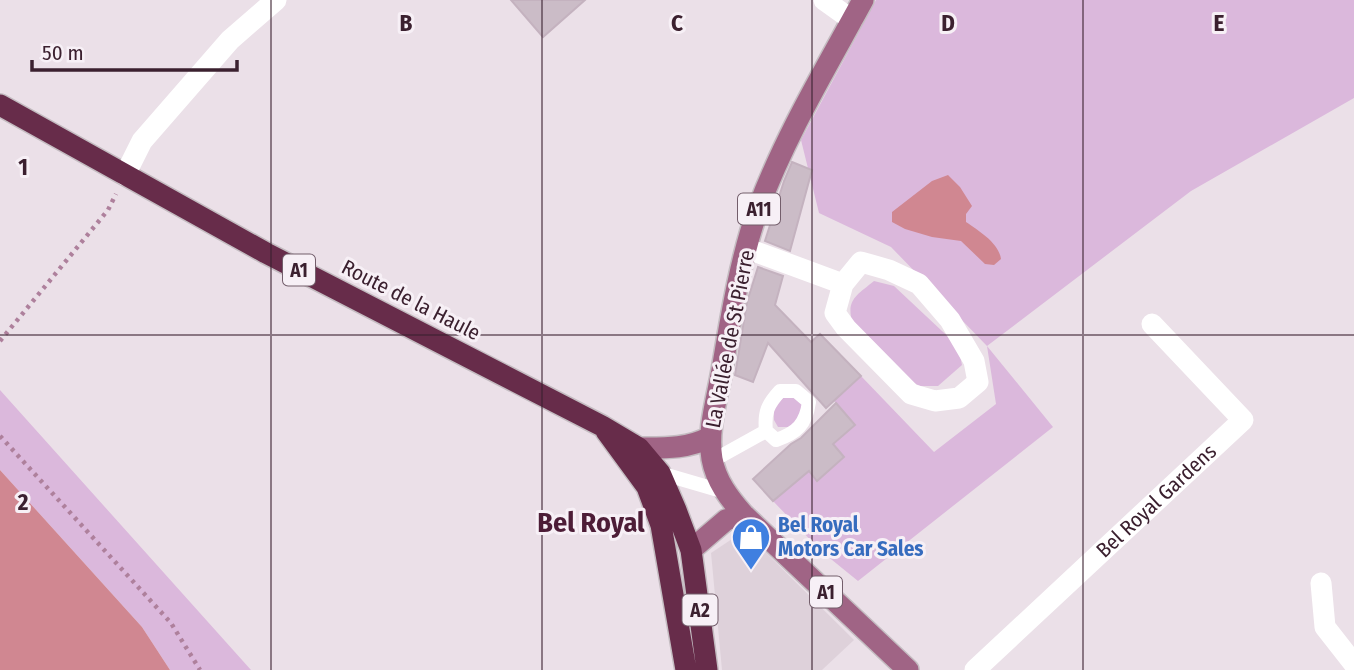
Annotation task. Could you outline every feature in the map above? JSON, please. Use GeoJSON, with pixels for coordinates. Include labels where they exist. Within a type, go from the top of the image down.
{"type":"FeatureCollection","features":[{"type":"Feature","properties":{"kind":"highway","name":"Route de la Haule"},"geometry":{"type":"LineString","coordinates":[[0,105],[266,253],[602,426],[639,448],[660,473]]}},
{"type":"Feature","properties":{"kind":"highway","name":"A2"},"geometry":{"type":"LineString","coordinates":[[602,426],[647,487],[661,525],[686,670]]}},
{"type":"Feature","properties":{"kind":"highway","name":"A2"},"geometry":{"type":"LineString","coordinates":[[660,473],[691,550],[707,670]]}},
{"type":"Feature","properties":{"kind":"main road","name":"La Vallée de St Pierre"},"geometry":{"type":"LineString","coordinates":[[725,492],[712,461],[710,437],[726,345],[758,211],[785,144],[863,0]]}},
{"type":"Feature","properties":{"kind":"main road"},"geometry":{"type":"LineString","coordinates":[[639,448],[676,448],[710,437]]}},
{"type":"Feature","properties":{"kind":"main road","name":"A1"},"geometry":{"type":"LineString","coordinates":[[725,492],[743,514],[908,670]]}},
{"type":"Feature","properties":{"kind":"main road"},"geometry":{"type":"LineString","coordinates":[[691,550],[726,520],[743,514]]}},
{"type":"Feature","properties":{"kind":"street"},"geometry":{"type":"LineString","coordinates":[[125,175],[142,141],[230,40],[276,0]]}},
{"type":"Feature","properties":{"kind":"street"},"geometry":{"type":"LineString","coordinates":[[824,0],[852,20]]}},
{"type":"Feature","properties":{"kind":"street"},"geometry":{"type":"LineString","coordinates":[[748,249],[843,284]]}},
{"type":"Feature","properties":{"kind":"street"},"geometry":{"type":"LineString","coordinates":[[861,262],[889,270],[919,284],[950,320],[974,361],[978,382],[959,398],[935,401],[911,394],[846,328],[835,313],[843,284],[861,262]]}},
{"type":"Feature","properties":{"kind":"street","name":"Bel Royal Gardens"},"geometry":{"type":"LineString","coordinates":[[975,670],[1243,420],[1152,324]]}},
{"type":"Feature","properties":{"kind":"street"},"geometry":{"type":"LineString","coordinates":[[1321,583],[1325,626],[1354,664]]}},
{"type":"Feature","properties":{"kind":"lane"},"geometry":{"type":"LineString","coordinates":[[712,461],[766,431]]}},
{"type":"Feature","properties":{"kind":"lane"},"geometry":{"type":"LineString","coordinates":[[660,473],[725,492]]}},
{"type":"Feature","properties":{"kind":"path"},"geometry":{"type":"LineString","coordinates":[[0,341],[108,210],[125,175]]}},
{"type":"Feature","properties":{"kind":"path"},"geometry":{"type":"LineString","coordinates":[[0,436],[171,623],[200,670]]}},
{"type":"Feature","properties":{"kind":"shaded area"},"geometry":{"type":"Polygon","coordinates":[[[876,0],[1354,0],[1354,98],[1191,191],[987,346],[891,247],[819,213],[801,140],[876,0]]]}},
{"type":"Feature","properties":{"kind":"shaded area"},"geometry":{"type":"Polygon","coordinates":[[[948,175],[960,187],[972,206],[966,214],[966,222],[997,248],[1001,259],[994,265],[985,264],[961,241],[932,237],[892,222],[892,212],[932,181],[948,175]]]}},
{"type":"Feature","properties":{"kind":"shaded area"},"geometry":{"type":"Polygon","coordinates":[[[874,281],[894,286],[958,346],[962,365],[938,386],[920,386],[908,380],[853,324],[851,309],[854,299],[874,281]]]}},
{"type":"Feature","properties":{"kind":"shaded area"},"geometry":{"type":"Polygon","coordinates":[[[987,346],[1053,427],[858,581],[821,551],[773,501],[793,484],[786,474],[799,460],[817,480],[844,457],[833,444],[854,425],[834,401],[861,376],[934,452],[996,404],[987,346]]]}},
{"type":"Feature","properties":{"kind":"shaded area"},"geometry":{"type":"Polygon","coordinates":[[[0,390],[251,670],[170,670],[142,627],[0,470],[0,390]]]}},
{"type":"Feature","properties":{"kind":"shaded area"},"geometry":{"type":"Polygon","coordinates":[[[793,396],[803,402],[803,414],[790,427],[778,427],[774,420],[774,408],[784,397],[793,396]]]}},
{"type":"Feature","properties":{"kind":"shaded area"},"geometry":{"type":"Polygon","coordinates":[[[0,470],[142,627],[170,670],[0,670],[0,470]]]}},
{"type":"Feature","properties":{"kind":"shaded area"},"geometry":{"type":"Polygon","coordinates":[[[744,531],[854,640],[822,670],[722,670],[711,553],[744,531]]]}},
{"type":"Feature","properties":{"kind":"building"},"geometry":{"type":"Polygon","coordinates":[[[511,0],[585,0],[543,37],[511,0]]]}},
{"type":"Feature","properties":{"kind":"building"},"geometry":{"type":"Polygon","coordinates":[[[792,162],[812,170],[790,251],[765,241],[792,162]]]}},
{"type":"Feature","properties":{"kind":"building"},"geometry":{"type":"Polygon","coordinates":[[[758,267],[783,276],[775,305],[811,342],[820,334],[861,376],[826,408],[768,343],[753,382],[735,375],[747,302],[758,267]]]}},
{"type":"Feature","properties":{"kind":"building"},"geometry":{"type":"Polygon","coordinates":[[[836,403],[855,425],[833,444],[844,457],[817,481],[809,471],[773,501],[753,479],[801,438],[836,403]]]}},
{"type":"Feature","properties":{"kind":"place","name":"Bel Royal Motors Car Sales"},"geometry":{"type":"Point","coordinates":[751,571]}},
{"type":"Feature","properties":{"kind":"district","name":"Bel Royal"},"geometry":{"type":"Point","coordinates":[591,522]}}]}
